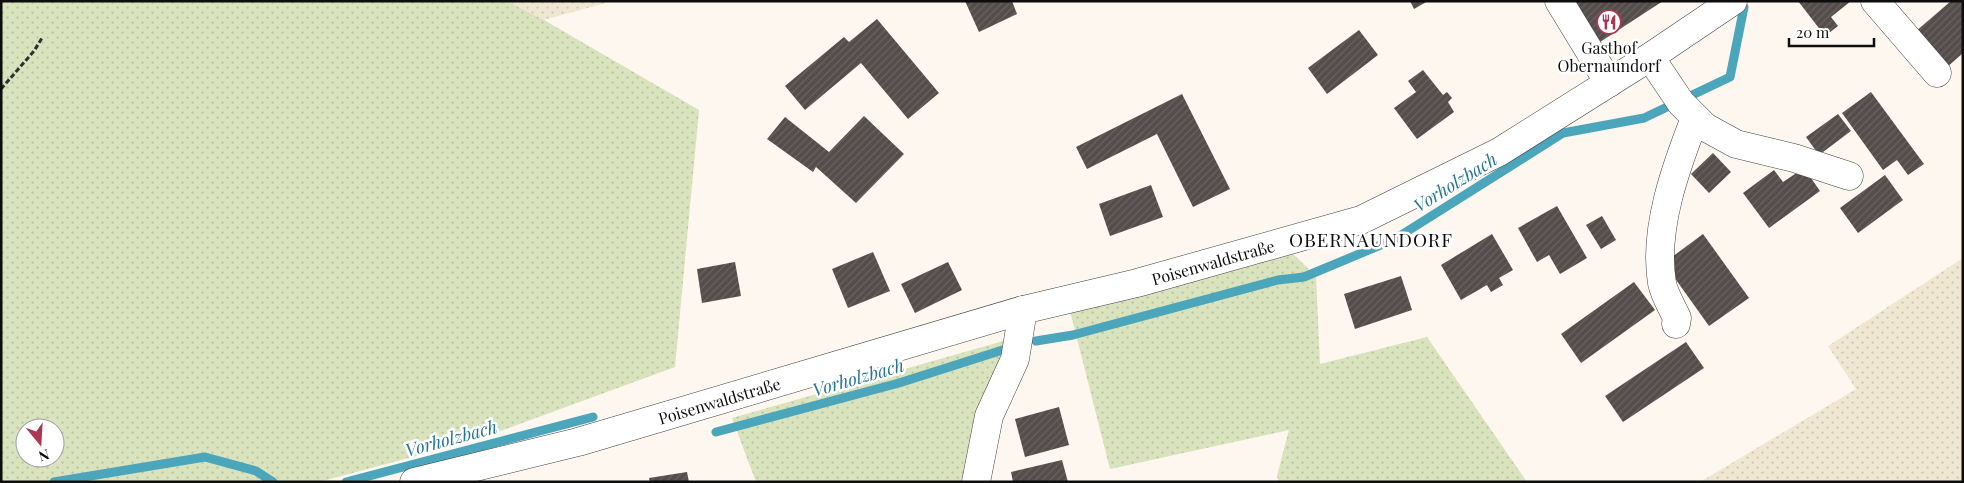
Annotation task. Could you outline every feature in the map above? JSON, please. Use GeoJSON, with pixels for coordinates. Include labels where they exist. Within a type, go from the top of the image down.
{"type":"FeatureCollection","features":[{"type":"Feature","properties":{"kind":"street"},"geometry":{"type":"LineString","coordinates":[[1559,1],[1609,83]]}},
{"type":"Feature","properties":{"kind":"street","name":"Poisenwaldstraße"},"geometry":{"type":"LineString","coordinates":[[414,482],[578,442],[1023,310],[1137,283],[1361,220],[1499,152],[1650,58],[1733,1]]}},
{"type":"Feature","properties":{"kind":"street"},"geometry":{"type":"LineString","coordinates":[[1875,1],[1937,74]]}},
{"type":"Feature","properties":{"kind":"street"},"geometry":{"type":"LineString","coordinates":[[1650,58],[1687,109],[1705,127],[1736,144],[1794,158],[1849,176]]}},
{"type":"Feature","properties":{"kind":"street"},"geometry":{"type":"LineString","coordinates":[[1676,324],[1677,318],[1662,285],[1659,246],[1679,159],[1687,109]]}},
{"type":"Feature","properties":{"kind":"street"},"geometry":{"type":"LineString","coordinates":[[976,482],[989,416],[1015,359],[1023,310]]}},
{"type":"Feature","properties":{"kind":"path"},"geometry":{"type":"LineString","coordinates":[[1,89],[34,51],[42,38]]}},
{"type":"Feature","properties":{"kind":"shaded area"},"geometry":{"type":"Polygon","coordinates":[[[507,1],[613,1],[544,20],[507,1]]]}},
{"type":"Feature","properties":{"kind":"shaded area"},"geometry":{"type":"Polygon","coordinates":[[[1963,258],[1963,482],[1700,482],[1856,389],[1828,346],[1963,258]]]}},
{"type":"Feature","properties":{"kind":"green space"},"geometry":{"type":"Polygon","coordinates":[[[1,1],[507,1],[544,20],[699,110],[675,367],[476,440],[319,482],[1,482],[1,1]]]}},
{"type":"Feature","properties":{"kind":"green space"},"geometry":{"type":"Polygon","coordinates":[[[1292,253],[1316,276],[1320,364],[1427,337],[1527,482],[1279,482],[1277,476],[1289,430],[1110,469],[1070,311],[1292,253]]]}},
{"type":"Feature","properties":{"kind":"green space"},"geometry":{"type":"Polygon","coordinates":[[[1007,340],[971,462],[962,482],[756,482],[732,418],[1007,340]]]}},
{"type":"Feature","properties":{"kind":"building"},"geometry":{"type":"Polygon","coordinates":[[[965,1],[1012,1],[1017,14],[979,32],[965,1]]]}},
{"type":"Feature","properties":{"kind":"building"},"geometry":{"type":"Polygon","coordinates":[[[1410,1],[1428,1],[1414,9],[1410,1]]]}},
{"type":"Feature","properties":{"kind":"building","name":"Gasthof Obernaundorf"},"geometry":{"type":"Polygon","coordinates":[[[1574,1],[1663,1],[1600,42],[1574,1]]]}},
{"type":"Feature","properties":{"kind":"building"},"geometry":{"type":"Polygon","coordinates":[[[1798,1],[1851,1],[1831,17],[1838,26],[1825,36],[1798,1]]]}},
{"type":"Feature","properties":{"kind":"building"},"geometry":{"type":"Polygon","coordinates":[[[1951,1],[1963,1],[1963,53],[1946,68],[1915,32],[1951,1]]]}},
{"type":"Feature","properties":{"kind":"building"},"geometry":{"type":"Polygon","coordinates":[[[877,19],[939,93],[908,119],[861,63],[805,110],[785,86],[844,37],[849,42],[877,19]]]}},
{"type":"Feature","properties":{"kind":"building"},"geometry":{"type":"Polygon","coordinates":[[[1359,30],[1378,55],[1327,94],[1308,68],[1359,30]]]}},
{"type":"Feature","properties":{"kind":"building"},"geometry":{"type":"Polygon","coordinates":[[[1423,70],[1443,95],[1447,92],[1452,98],[1448,102],[1454,112],[1417,139],[1394,108],[1416,92],[1408,81],[1423,70]]]}},
{"type":"Feature","properties":{"kind":"building"},"geometry":{"type":"Polygon","coordinates":[[[1871,92],[1924,164],[1908,175],[1897,160],[1883,170],[1842,113],[1871,92]]]}},
{"type":"Feature","properties":{"kind":"building"},"geometry":{"type":"Polygon","coordinates":[[[1182,94],[1230,189],[1193,207],[1157,134],[1087,169],[1076,147],[1182,94]]]}},
{"type":"Feature","properties":{"kind":"building"},"geometry":{"type":"Polygon","coordinates":[[[1838,114],[1851,131],[1819,155],[1806,137],[1838,114]]]}},
{"type":"Feature","properties":{"kind":"building"},"geometry":{"type":"Polygon","coordinates":[[[864,116],[904,154],[856,203],[816,167],[813,172],[767,139],[785,117],[829,152],[864,116]]]}},
{"type":"Feature","properties":{"kind":"building"},"geometry":{"type":"Polygon","coordinates":[[[1713,153],[1731,172],[1709,193],[1691,174],[1713,153]]]}},
{"type":"Feature","properties":{"kind":"building"},"geometry":{"type":"Polygon","coordinates":[[[1804,168],[1820,191],[1769,228],[1743,193],[1774,170],[1783,182],[1804,168]]]}},
{"type":"Feature","properties":{"kind":"building"},"geometry":{"type":"Polygon","coordinates":[[[1885,175],[1903,200],[1858,233],[1840,208],[1885,175]]]}},
{"type":"Feature","properties":{"kind":"building"},"geometry":{"type":"Polygon","coordinates":[[[1151,185],[1163,217],[1110,236],[1099,204],[1151,185]]]}},
{"type":"Feature","properties":{"kind":"building"},"geometry":{"type":"Polygon","coordinates":[[[1557,206],[1587,258],[1560,274],[1549,255],[1537,262],[1518,228],[1557,206]]]}},
{"type":"Feature","properties":{"kind":"building"},"geometry":{"type":"Polygon","coordinates":[[[1602,216],[1616,240],[1601,249],[1586,225],[1602,216]]]}},
{"type":"Feature","properties":{"kind":"building"},"geometry":{"type":"Polygon","coordinates":[[[1492,234],[1513,270],[1499,278],[1503,285],[1491,292],[1487,285],[1461,300],[1441,265],[1492,234]]]}},
{"type":"Feature","properties":{"kind":"building"},"geometry":{"type":"Polygon","coordinates":[[[1703,234],[1749,298],[1709,326],[1664,263],[1703,234]]]}},
{"type":"Feature","properties":{"kind":"building"},"geometry":{"type":"Polygon","coordinates":[[[873,252],[890,291],[848,308],[832,269],[873,252]]]}},
{"type":"Feature","properties":{"kind":"building"},"geometry":{"type":"Polygon","coordinates":[[[735,262],[741,296],[702,303],[697,269],[735,262]]]}},
{"type":"Feature","properties":{"kind":"building"},"geometry":{"type":"Polygon","coordinates":[[[948,262],[962,290],[915,313],[901,284],[948,262]]]}},
{"type":"Feature","properties":{"kind":"building"},"geometry":{"type":"Polygon","coordinates":[[[1401,276],[1412,310],[1355,329],[1344,294],[1401,276]]]}},
{"type":"Feature","properties":{"kind":"building"},"geometry":{"type":"Polygon","coordinates":[[[1634,282],[1655,310],[1581,363],[1561,334],[1634,282]]]}},
{"type":"Feature","properties":{"kind":"building"},"geometry":{"type":"Polygon","coordinates":[[[1686,342],[1704,368],[1623,422],[1605,396],[1686,342]]]}},
{"type":"Feature","properties":{"kind":"building"},"geometry":{"type":"Polygon","coordinates":[[[1059,407],[1069,445],[1025,457],[1015,419],[1059,407]]]}},
{"type":"Feature","properties":{"kind":"building"},"geometry":{"type":"Polygon","coordinates":[[[1062,460],[1068,482],[1013,482],[1011,472],[1062,460]]]}},
{"type":"Feature","properties":{"kind":"building"},"geometry":{"type":"Polygon","coordinates":[[[687,472],[689,482],[650,482],[649,478],[687,472]]]}},
{"type":"Feature","properties":{"kind":"waterway","name":"Vorholzbach"},"geometry":{"type":"LineString","coordinates":[[1036,341],[1073,335],[1278,280],[1304,277],[1395,239],[1563,133],[1644,118],[1730,77],[1744,7]]}},
{"type":"Feature","properties":{"kind":"waterway","name":"Vorholzbach"},"geometry":{"type":"LineString","coordinates":[[716,432],[899,383],[1009,348]]}},
{"type":"Feature","properties":{"kind":"waterway","name":"Vorholzbach"},"geometry":{"type":"LineString","coordinates":[[346,482],[593,417]]}},
{"type":"Feature","properties":{"kind":"waterway","name":"Vorholzbach"},"geometry":{"type":"LineString","coordinates":[[54,482],[205,457],[256,471],[273,482]]}},
{"type":"Feature","properties":{"kind":"place","name":"Gasthof Obernaundorf"},"geometry":{"type":"Point","coordinates":[1609,22]}},
{"type":"Feature","properties":{"kind":"district","name":"OBERNAUNDORF"},"geometry":{"type":"Point","coordinates":[1371,239]}}]}
